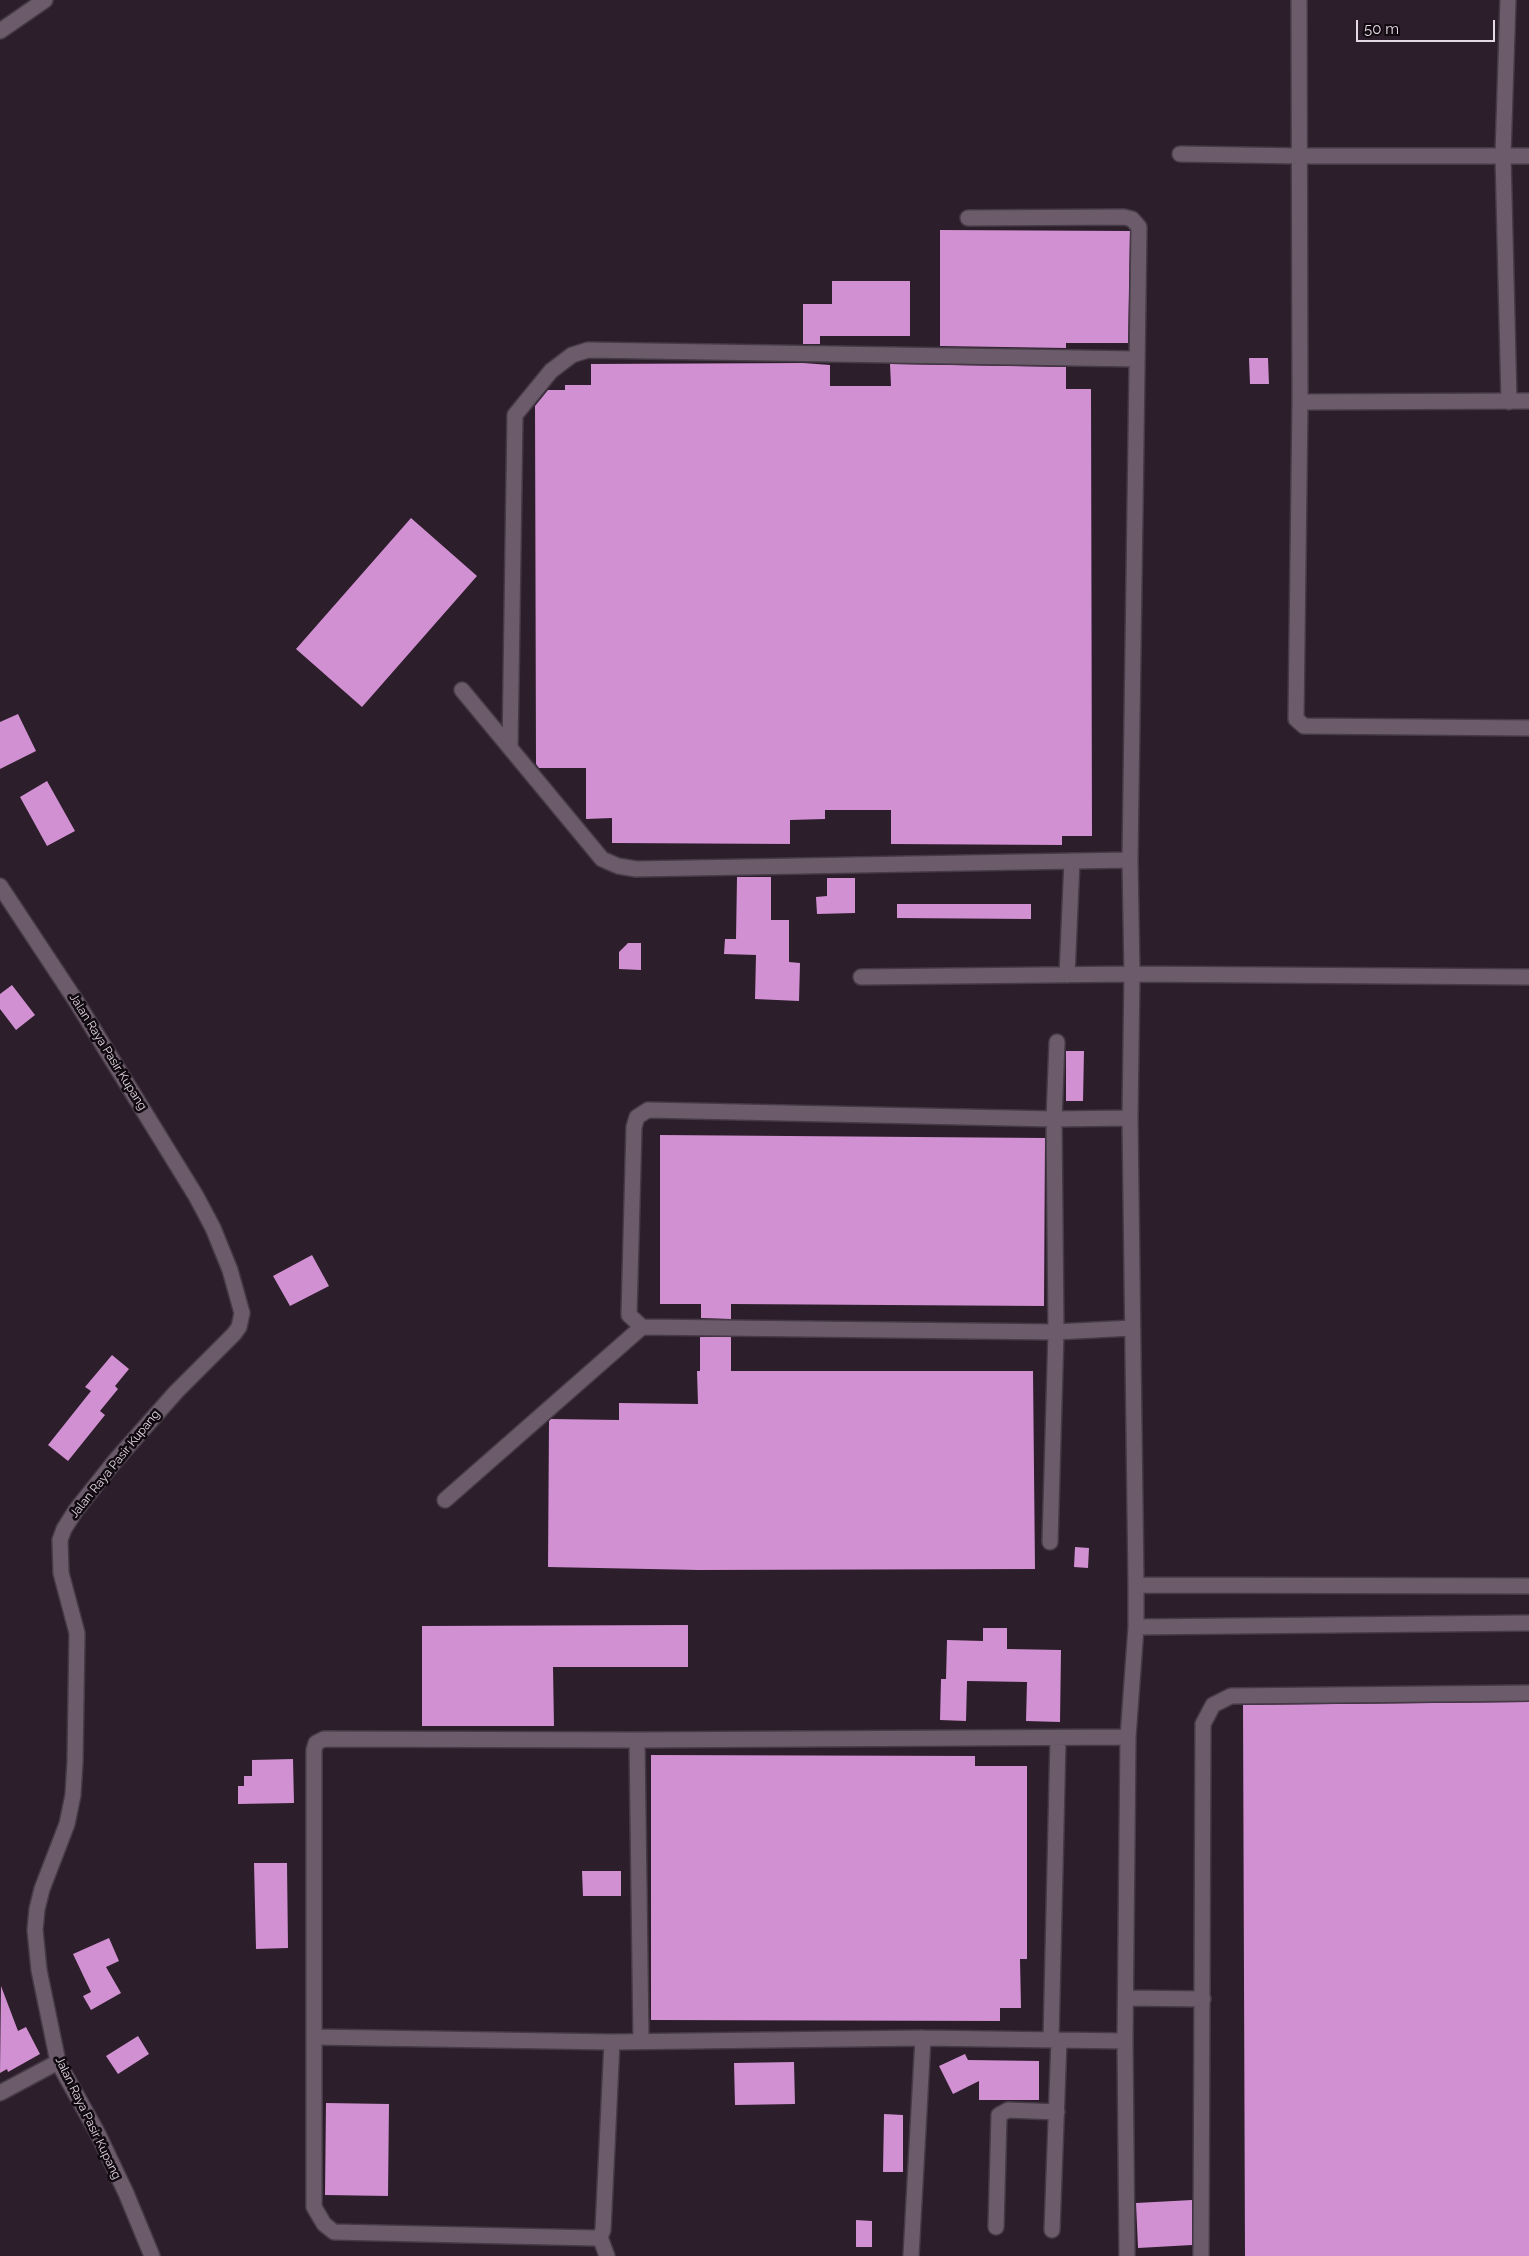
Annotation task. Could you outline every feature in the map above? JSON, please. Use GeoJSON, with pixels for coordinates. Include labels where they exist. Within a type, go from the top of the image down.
{"type":"FeatureCollection","features":[{"type":"Feature","properties":{"kind":"street"},"geometry":{"type":"LineString","coordinates":[[0,31],[45,0]]}},
{"type":"Feature","properties":{"kind":"street"},"geometry":{"type":"LineString","coordinates":[[1299,0],[1301,156],[1300,402],[1296,719],[1299,724],[1529,728]]}},
{"type":"Feature","properties":{"kind":"street"},"geometry":{"type":"LineString","coordinates":[[1508,0],[1503,155],[1508,402]]}},
{"type":"Feature","properties":{"kind":"street"},"geometry":{"type":"LineString","coordinates":[[1180,154],[1529,156]]}},
{"type":"Feature","properties":{"kind":"street"},"geometry":{"type":"LineString","coordinates":[[968,218],[1124,217],[1132,219],[1140,227],[1130,860],[1132,974],[1130,1118],[1136,1627],[1128,1737],[1127,1998],[1125,2041],[1126,2256]]}},
{"type":"Feature","properties":{"kind":"street"},"geometry":{"type":"LineString","coordinates":[[510,748],[515,415],[551,371],[572,355],[588,350],[1137,359]]}},
{"type":"Feature","properties":{"kind":"street"},"geometry":{"type":"LineString","coordinates":[[1300,402],[1529,402]]}},
{"type":"Feature","properties":{"kind":"street"},"geometry":{"type":"LineString","coordinates":[[462,690],[602,858],[618,866],[636,869],[1130,860]]}},
{"type":"Feature","properties":{"kind":"street"},"geometry":{"type":"LineString","coordinates":[[1067,975],[1072,861]]}},
{"type":"Feature","properties":{"kind":"street","name":"Jalan Raya Pasir Kupang"},"geometry":{"type":"LineString","coordinates":[[0,886],[91,1024],[196,1196],[213,1228],[230,1270],[242,1313],[239,1327],[234,1334],[176,1392],[115,1461],[76,1510],[64,1529],[60,1540],[61,1573],[77,1633],[75,1762],[73,1795],[67,1824],[42,1890],[35,1930],[38,1970],[58,2062],[98,2134],[126,2193],[152,2256]]}},
{"type":"Feature","properties":{"kind":"street"},"geometry":{"type":"LineString","coordinates":[[861,977],[1132,974],[1529,977]]}},
{"type":"Feature","properties":{"kind":"street"},"geometry":{"type":"LineString","coordinates":[[1050,1542],[1056,1332],[1054,1119],[1057,1042]]}},
{"type":"Feature","properties":{"kind":"street"},"geometry":{"type":"LineString","coordinates":[[642,1328],[629,1315],[634,1127],[638,1117],[648,1110],[1054,1119],[1130,1118]]}},
{"type":"Feature","properties":{"kind":"street"},"geometry":{"type":"LineString","coordinates":[[445,1500],[642,1328],[1056,1332],[1132,1328]]}},
{"type":"Feature","properties":{"kind":"street"},"geometry":{"type":"LineString","coordinates":[[1136,1585],[1529,1586]]}},
{"type":"Feature","properties":{"kind":"street"},"geometry":{"type":"LineString","coordinates":[[1136,1627],[1529,1622]]}},
{"type":"Feature","properties":{"kind":"street"},"geometry":{"type":"LineString","coordinates":[[1201,2256],[1203,1724],[1213,1705],[1231,1696],[1529,1693]]}},
{"type":"Feature","properties":{"kind":"street"},"geometry":{"type":"LineString","coordinates":[[612,2042],[603,2230],[600,2236],[595,2238],[334,2232],[324,2224],[314,2207],[314,1750],[316,1743],[324,1739],[1058,1739],[1128,1737]]}},
{"type":"Feature","properties":{"kind":"street"},"geometry":{"type":"LineString","coordinates":[[1052,2230],[1057,2112],[1055,2040],[1058,1739]]}},
{"type":"Feature","properties":{"kind":"street"},"geometry":{"type":"LineString","coordinates":[[637,1740],[640,2040]]}},
{"type":"Feature","properties":{"kind":"street"},"geometry":{"type":"LineString","coordinates":[[1127,1998],[1203,1999]]}},
{"type":"Feature","properties":{"kind":"street"},"geometry":{"type":"LineString","coordinates":[[314,2037],[612,2042],[640,2040],[923,2038],[1125,2041]]}},
{"type":"Feature","properties":{"kind":"street"},"geometry":{"type":"LineString","coordinates":[[911,2256],[923,2038]]}},
{"type":"Feature","properties":{"kind":"street"},"geometry":{"type":"LineString","coordinates":[[0,2093],[58,2062]]}},
{"type":"Feature","properties":{"kind":"street"},"geometry":{"type":"LineString","coordinates":[[996,2227],[999,2115],[1008,2110],[1057,2112]]}},
{"type":"Feature","properties":{"kind":"street"},"geometry":{"type":"LineString","coordinates":[[600,2236],[608,2256]]}},
{"type":"Feature","properties":{"kind":"building"},"geometry":{"type":"Polygon","coordinates":[[[940,230],[1130,231],[1128,343],[1066,343],[1066,348],[940,346],[940,230]]]}},
{"type":"Feature","properties":{"kind":"building"},"geometry":{"type":"Polygon","coordinates":[[[832,281],[910,281],[910,336],[820,336],[820,344],[803,344],[803,304],[832,304],[832,281]]]}},
{"type":"Feature","properties":{"kind":"building"},"geometry":{"type":"Polygon","coordinates":[[[1249,358],[1268,358],[1269,384],[1250,384],[1249,358]]]}},
{"type":"Feature","properties":{"kind":"building"},"geometry":{"type":"Polygon","coordinates":[[[803,363],[830,365],[830,386],[891,386],[890,364],[1066,367],[1066,389],[1091,389],[1092,836],[1062,836],[1062,845],[891,844],[891,810],[825,810],[825,819],[790,820],[790,844],[612,843],[612,818],[586,819],[586,768],[539,768],[536,764],[535,406],[548,390],[565,390],[565,385],[591,385],[591,364],[803,363]]]}},
{"type":"Feature","properties":{"kind":"building"},"geometry":{"type":"Polygon","coordinates":[[[411,518],[477,576],[362,707],[296,649],[411,518]]]}},
{"type":"Feature","properties":{"kind":"building"},"geometry":{"type":"Polygon","coordinates":[[[18,714],[36,751],[0,769],[0,722],[18,714]]]}},
{"type":"Feature","properties":{"kind":"building"},"geometry":{"type":"Polygon","coordinates":[[[47,781],[75,831],[47,846],[20,797],[47,781]]]}},
{"type":"Feature","properties":{"kind":"building"},"geometry":{"type":"Polygon","coordinates":[[[737,877],[771,877],[771,920],[789,920],[789,962],[800,963],[799,1001],[755,999],[756,955],[724,954],[725,939],[736,939],[737,877]]]}},
{"type":"Feature","properties":{"kind":"building"},"geometry":{"type":"Polygon","coordinates":[[[827,878],[855,878],[855,913],[817,914],[816,897],[827,896],[827,878]]]}},
{"type":"Feature","properties":{"kind":"building"},"geometry":{"type":"Polygon","coordinates":[[[897,904],[1031,904],[1031,919],[897,918],[897,904]]]}},
{"type":"Feature","properties":{"kind":"building"},"geometry":{"type":"Polygon","coordinates":[[[628,943],[641,943],[641,970],[619,969],[619,952],[628,943]]]}},
{"type":"Feature","properties":{"kind":"building"},"geometry":{"type":"Polygon","coordinates":[[[12,985],[35,1015],[16,1030],[0,1009],[0,994],[12,985]]]}},
{"type":"Feature","properties":{"kind":"building"},"geometry":{"type":"Polygon","coordinates":[[[1066,1051],[1084,1051],[1083,1101],[1066,1101],[1066,1051]]]}},
{"type":"Feature","properties":{"kind":"building"},"geometry":{"type":"Polygon","coordinates":[[[660,1135],[1045,1138],[1044,1306],[731,1304],[731,1319],[701,1318],[701,1304],[660,1304],[660,1135]]]}},
{"type":"Feature","properties":{"kind":"building"},"geometry":{"type":"Polygon","coordinates":[[[312,1255],[329,1286],[290,1306],[273,1276],[312,1255]]]}},
{"type":"Feature","properties":{"kind":"building"},"geometry":{"type":"Polygon","coordinates":[[[700,1337],[731,1337],[731,1371],[1033,1371],[1035,1569],[699,1570],[548,1567],[549,1421],[551,1419],[619,1420],[619,1403],[698,1404],[697,1371],[700,1371],[700,1337]]]}},
{"type":"Feature","properties":{"kind":"building"},"geometry":{"type":"Polygon","coordinates":[[[112,1355],[129,1369],[115,1386],[118,1389],[100,1411],[105,1415],[68,1461],[48,1445],[91,1391],[85,1387],[112,1355]]]}},
{"type":"Feature","properties":{"kind":"building"},"geometry":{"type":"Polygon","coordinates":[[[1075,1547],[1089,1548],[1088,1568],[1074,1567],[1075,1547]]]}},
{"type":"Feature","properties":{"kind":"building"},"geometry":{"type":"Polygon","coordinates":[[[688,1625],[688,1667],[553,1667],[554,1726],[422,1726],[422,1626],[688,1625]]]}},
{"type":"Feature","properties":{"kind":"building"},"geometry":{"type":"Polygon","coordinates":[[[983,1628],[1007,1628],[1007,1649],[1061,1650],[1060,1722],[1026,1721],[1027,1682],[967,1681],[966,1721],[940,1720],[941,1679],[946,1679],[947,1640],[983,1641],[983,1628]]]}},
{"type":"Feature","properties":{"kind":"building"},"geometry":{"type":"Polygon","coordinates":[[[1529,1702],[1529,2256],[1245,2256],[1243,1705],[1529,1702]]]}},
{"type":"Feature","properties":{"kind":"building"},"geometry":{"type":"Polygon","coordinates":[[[651,1755],[975,1756],[975,1766],[1027,1766],[1027,1959],[1020,1959],[1021,2008],[1000,2008],[1000,2021],[651,2020],[651,1755]]]}},
{"type":"Feature","properties":{"kind":"building"},"geometry":{"type":"Polygon","coordinates":[[[293,1759],[294,1803],[238,1804],[238,1786],[244,1786],[244,1776],[252,1776],[252,1760],[293,1759]]]}},
{"type":"Feature","properties":{"kind":"building"},"geometry":{"type":"Polygon","coordinates":[[[254,1863],[287,1863],[288,1948],[256,1949],[254,1863]]]}},
{"type":"Feature","properties":{"kind":"building"},"geometry":{"type":"Polygon","coordinates":[[[582,1871],[621,1871],[621,1896],[583,1896],[582,1871]]]}},
{"type":"Feature","properties":{"kind":"building"},"geometry":{"type":"Polygon","coordinates":[[[109,1938],[119,1961],[106,1967],[121,1993],[91,2010],[83,1996],[91,1992],[73,1954],[109,1938]]]}},
{"type":"Feature","properties":{"kind":"building"},"geometry":{"type":"Polygon","coordinates":[[[1,1986],[18,2031],[26,2027],[40,2054],[8,2072],[7,2069],[0,2073],[1,1986]]]}},
{"type":"Feature","properties":{"kind":"building"},"geometry":{"type":"Polygon","coordinates":[[[138,2036],[149,2054],[118,2074],[106,2056],[138,2036]]]}},
{"type":"Feature","properties":{"kind":"building"},"geometry":{"type":"Polygon","coordinates":[[[965,2054],[968,2060],[1039,2061],[1039,2100],[979,2100],[979,2081],[953,2094],[939,2066],[965,2054]]]}},
{"type":"Feature","properties":{"kind":"building"},"geometry":{"type":"Polygon","coordinates":[[[794,2062],[795,2104],[735,2105],[734,2063],[794,2062]]]}},
{"type":"Feature","properties":{"kind":"building"},"geometry":{"type":"Polygon","coordinates":[[[326,2103],[389,2104],[388,2196],[325,2195],[326,2103]]]}},
{"type":"Feature","properties":{"kind":"building"},"geometry":{"type":"Polygon","coordinates":[[[884,2114],[903,2115],[903,2172],[883,2172],[884,2114]]]}},
{"type":"Feature","properties":{"kind":"building"},"geometry":{"type":"Polygon","coordinates":[[[1192,2200],[1192,2245],[1138,2248],[1136,2203],[1192,2200]]]}},
{"type":"Feature","properties":{"kind":"building"},"geometry":{"type":"Polygon","coordinates":[[[856,2220],[872,2221],[872,2247],[856,2247],[856,2220]]]}}]}
